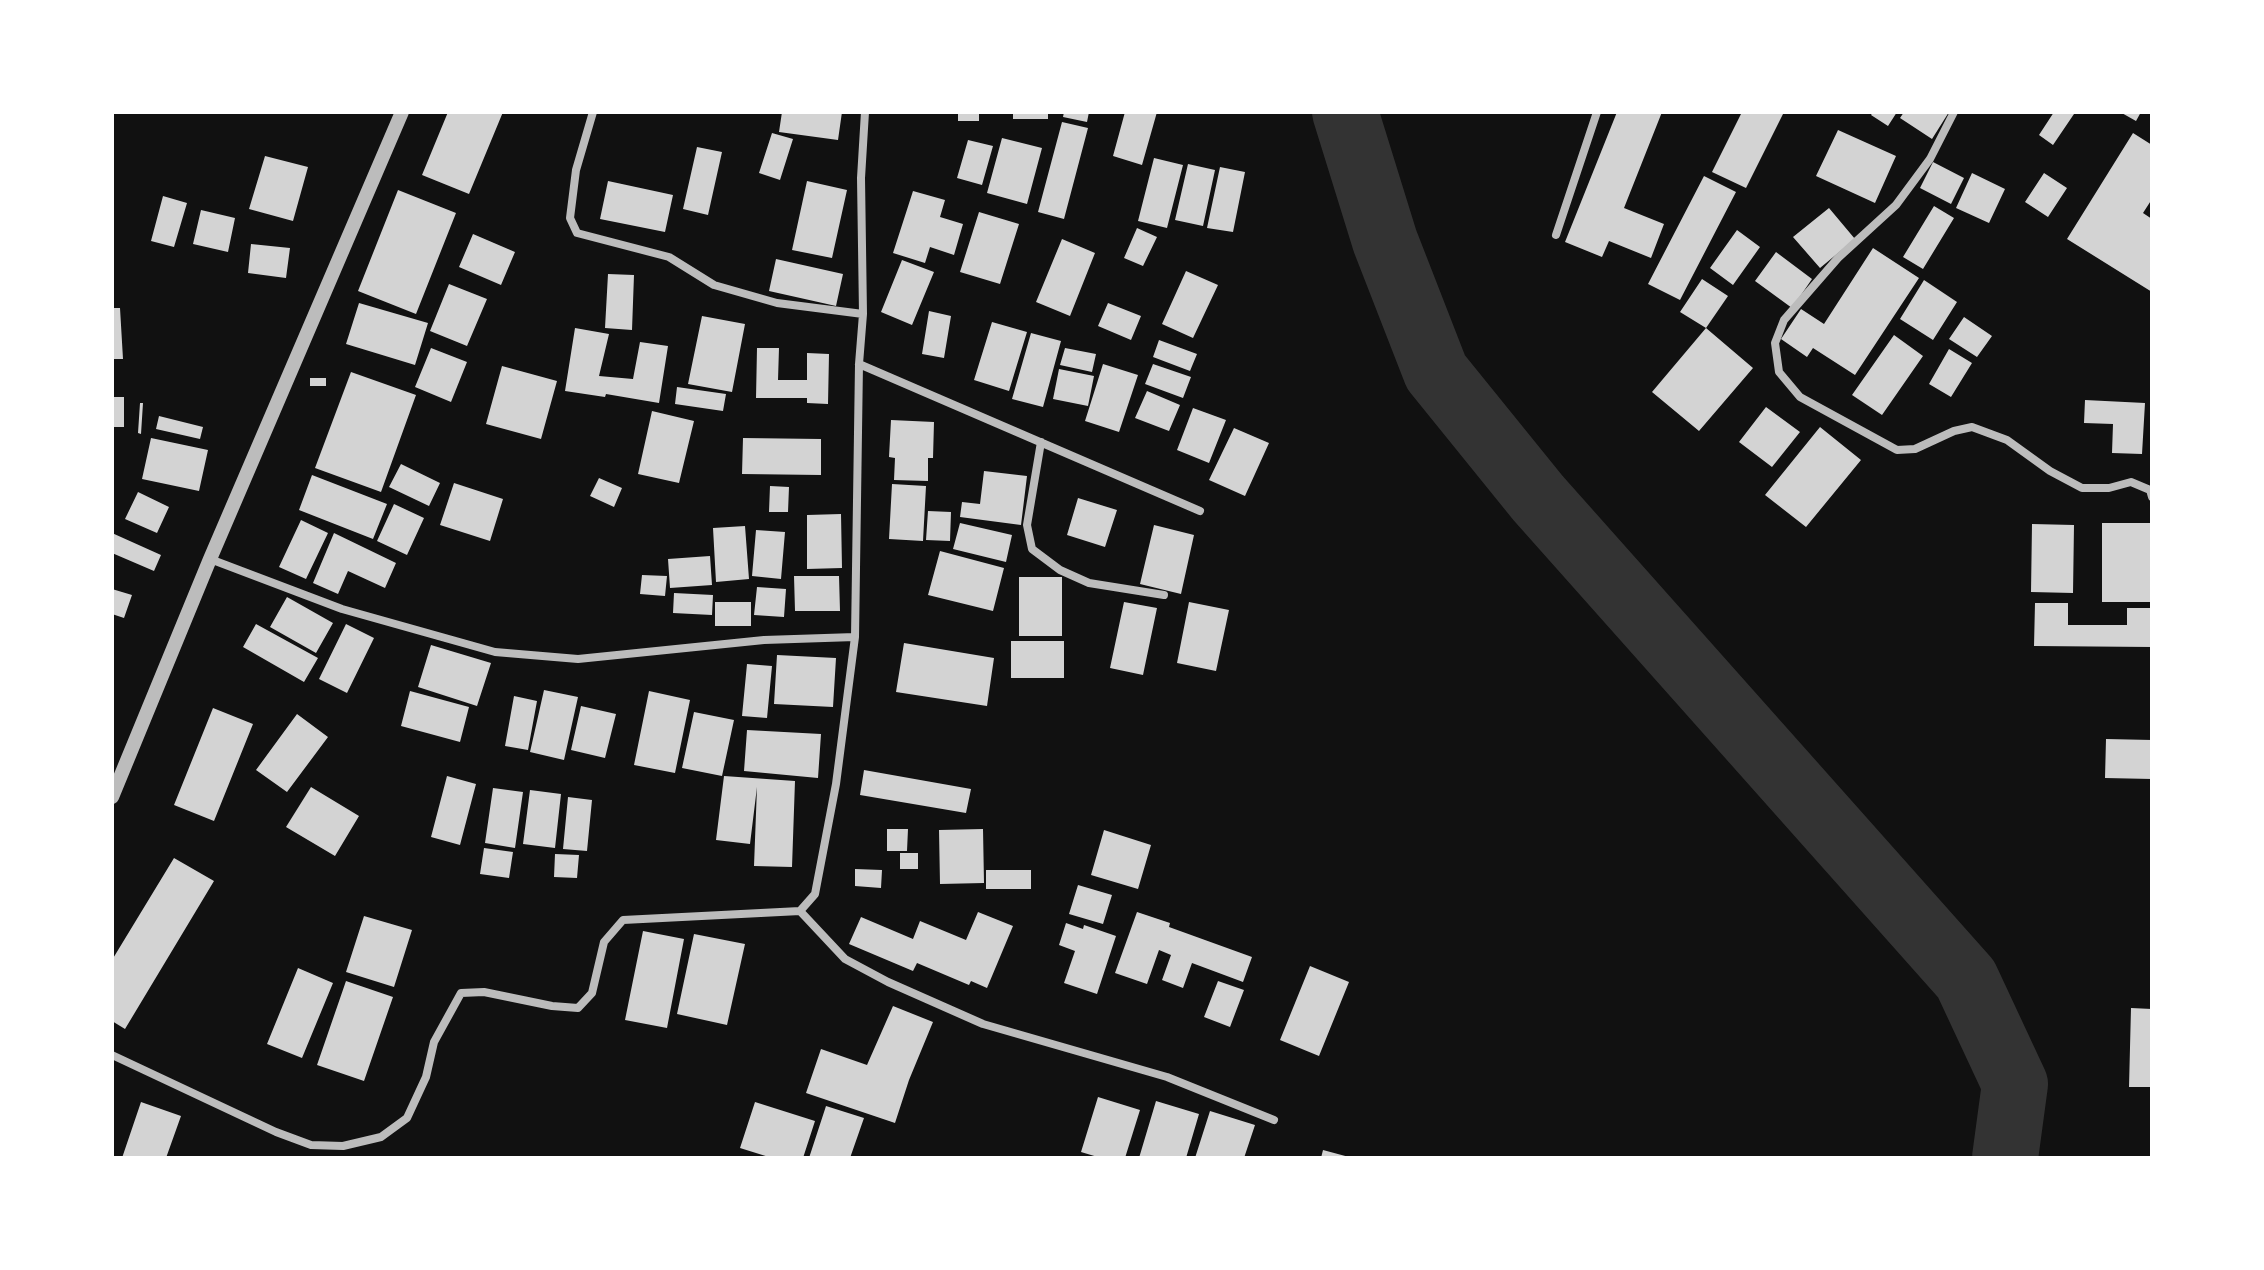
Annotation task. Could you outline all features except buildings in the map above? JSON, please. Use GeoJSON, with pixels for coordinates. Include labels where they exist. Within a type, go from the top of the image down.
{"type":"FeatureCollection","features":[{"type":"Feature","properties":{"kind":"street"},"geometry":{"type":"LineString","coordinates":[[112,797],[210,559],[402,112]]}},
{"type":"Feature","properties":{"kind":"street"},"geometry":{"type":"LineString","coordinates":[[593,112],[576,170],[570,218],[577,233],[669,257],[714,285],[777,303],[863,314]]}},
{"type":"Feature","properties":{"kind":"street"},"geometry":{"type":"LineString","coordinates":[[112,1055],[276,1132],[311,1145],[343,1146],[381,1137],[407,1118],[426,1077],[434,1042],[461,993],[484,992],[578,1008],[592,993],[604,942],[623,920],[800,911],[815,894],[836,784],[855,637],[859,364],[863,314],[861,178],[865,112]]}},
{"type":"Feature","properties":{"kind":"street"},"geometry":{"type":"LineString","coordinates":[[1556,235],[1597,112]]}},
{"type":"Feature","properties":{"kind":"street"},"geometry":{"type":"LineString","coordinates":[[1954,112],[1930,159],[1896,205],[1838,258],[1784,320],[1775,343],[1779,372],[1800,397],[1897,450],[1915,449],[1954,431],[1972,427],[2007,440],[2050,471],[2082,488],[2109,488],[2131,482],[2150,490],[2152,497]]}},
{"type":"Feature","properties":{"kind":"street"},"geometry":{"type":"LineString","coordinates":[[859,364],[1200,511]]}},
{"type":"Feature","properties":{"kind":"street"},"geometry":{"type":"LineString","coordinates":[[1041,442],[1027,525],[1032,549],[1060,570],[1089,583],[1164,595]]}},
{"type":"Feature","properties":{"kind":"street"},"geometry":{"type":"LineString","coordinates":[[210,559],[342,609],[495,652],[578,659],[764,640],[855,637]]}},
{"type":"Feature","properties":{"kind":"street"},"geometry":{"type":"LineString","coordinates":[[800,911],[845,959],[942,1006],[983,1024],[1167,1077],[1274,1120]]}},
{"type":"Feature","properties":{"kind":"waterway"},"geometry":{"type":"LineString","coordinates":[[1345,112],[1385,241],[1436,372],[1538,498],[1966,979],[2015,1084],[2005,1158]]}}]}
